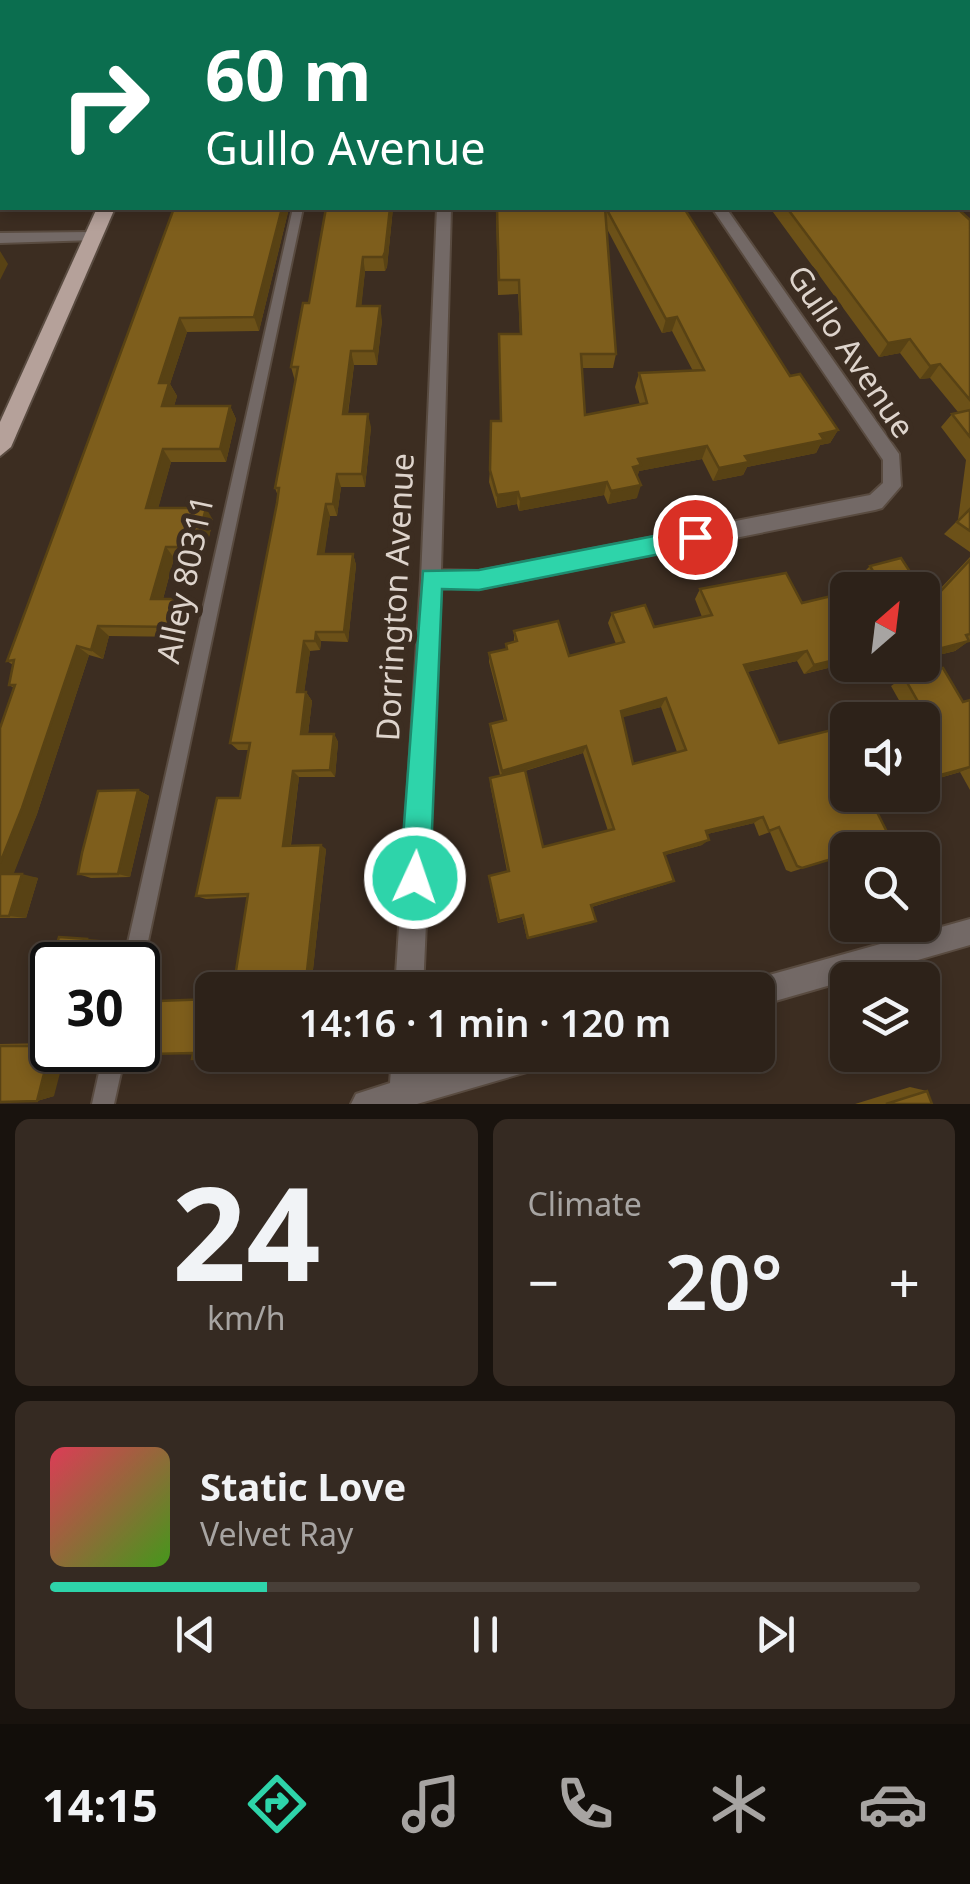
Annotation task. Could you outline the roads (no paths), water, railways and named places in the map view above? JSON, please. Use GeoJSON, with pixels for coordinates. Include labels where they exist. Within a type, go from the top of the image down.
{"type":"FeatureCollection","features":[{"type":"Feature","properties":{"kind":"main road"},"geometry":{"type":"LineString","coordinates":[[0,447],[105,210]]}},
{"type":"Feature","properties":{"kind":"street","name":"Dorrington Avenue"},"geometry":{"type":"LineString","coordinates":[[410,972],[431,578],[444,210]]}},
{"type":"Feature","properties":{"kind":"street","name":"Gullo Avenue"},"geometry":{"type":"LineString","coordinates":[[431,578],[479,580],[874,502],[892,486],[892,459],[721,210]]}},
{"type":"Feature","properties":{"kind":"street"},"geometry":{"type":"LineString","coordinates":[[0,238],[91,237]]}},
{"type":"Feature","properties":{"kind":"street"},"geometry":{"type":"LineString","coordinates":[[775,987],[970,932]]}},
{"type":"Feature","properties":{"kind":"street"},"geometry":{"type":"LineString","coordinates":[[403,1099],[405,1072]]}},
{"type":"Feature","properties":{"kind":"street"},"geometry":{"type":"LineString","coordinates":[[366,1104],[403,1099],[485,1072]]}},
{"type":"Feature","properties":{"kind":"lane","name":"Alley 80311"},"geometry":{"type":"LineString","coordinates":[[138,942],[298,210]]}},
{"type":"Feature","properties":{"kind":"lane"},"geometry":{"type":"LineString","coordinates":[[103,1104],[110,1072]]}}]}
